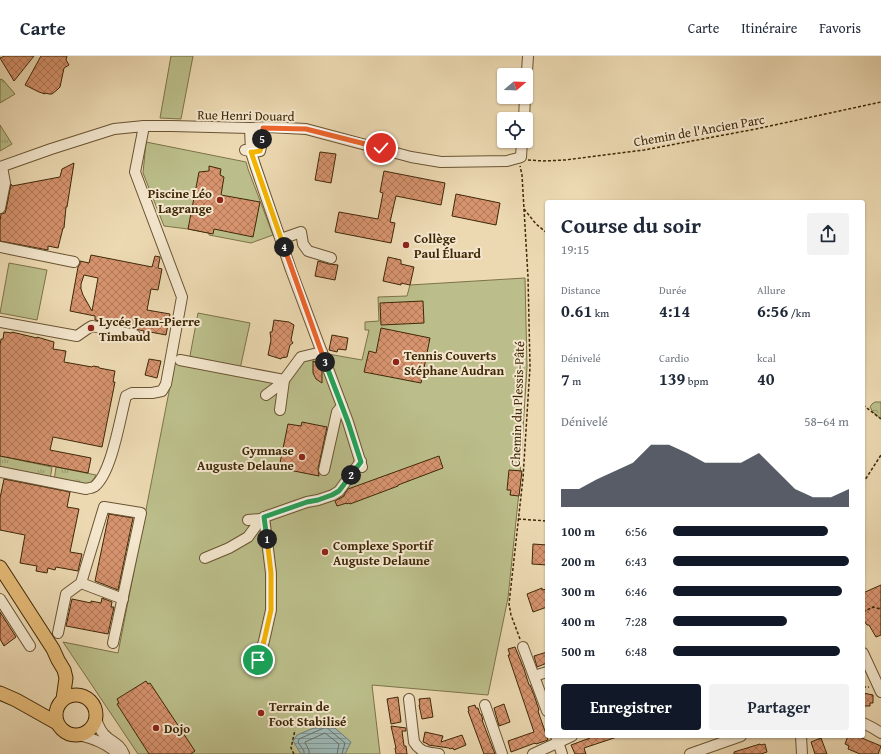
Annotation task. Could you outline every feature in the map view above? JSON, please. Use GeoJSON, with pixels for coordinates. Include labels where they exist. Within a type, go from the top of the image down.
{"type":"FeatureCollection","features":[{"type":"Feature","properties":{"kind":"main road"},"geometry":{"type":"LineString","coordinates":[[0,567],[53,648],[64,670],[66,678],[61,702],[56,713],[57,723]]}},
{"type":"Feature","properties":{"kind":"main road"},"geometry":{"type":"LineString","coordinates":[[53,648],[62,657],[68,667],[74,684],[81,695]]}},
{"type":"Feature","properties":{"kind":"main road"},"geometry":{"type":"LineString","coordinates":[[0,693],[16,700],[57,723],[66,733],[73,735],[85,733],[94,724],[96,718],[95,707],[92,702],[81,695],[71,695],[61,702],[37,706],[16,700]]}},
{"type":"Feature","properties":{"kind":"street"},"geometry":{"type":"LineString","coordinates":[[527,68],[528,56]]}},
{"type":"Feature","properties":{"kind":"street"},"geometry":{"type":"LineString","coordinates":[[0,472],[86,489],[94,487],[111,460],[126,396],[132,393],[152,394],[162,391],[166,384],[182,297],[135,172],[144,126]]}},
{"type":"Feature","properties":{"kind":"street","name":"Rue Henri Douard"},"geometry":{"type":"LineString","coordinates":[[1,167],[114,129],[144,126],[306,129],[411,157],[441,162],[507,161],[518,158]]}},
{"type":"Feature","properties":{"kind":"street"},"geometry":{"type":"LineString","coordinates":[[248,520],[263,518],[307,502],[332,495],[339,491],[362,464],[248,151],[250,128]]}},
{"type":"Feature","properties":{"kind":"street"},"geometry":{"type":"LineString","coordinates":[[248,151],[260,151],[263,128]]}},
{"type":"Feature","properties":{"kind":"street"},"geometry":{"type":"LineString","coordinates":[[518,158],[521,156],[522,148]]}},
{"type":"Feature","properties":{"kind":"street"},"geometry":{"type":"LineString","coordinates":[[0,208],[5,184],[1,167]]}},
{"type":"Feature","properties":{"kind":"street"},"geometry":{"type":"LineString","coordinates":[[281,239],[301,232],[303,244],[308,251],[331,258]]}},
{"type":"Feature","properties":{"kind":"street"},"geometry":{"type":"LineString","coordinates":[[0,247],[74,262]]}},
{"type":"Feature","properties":{"kind":"street"},"geometry":{"type":"LineString","coordinates":[[0,322],[77,336],[92,326],[135,335]]}},
{"type":"Feature","properties":{"kind":"street"},"geometry":{"type":"LineString","coordinates":[[266,395],[284,380],[301,357],[322,352]]}},
{"type":"Feature","properties":{"kind":"street"},"geometry":{"type":"LineString","coordinates":[[180,360],[284,380]]}},
{"type":"Feature","properties":{"kind":"street"},"geometry":{"type":"LineString","coordinates":[[280,410],[284,380]]}},
{"type":"Feature","properties":{"kind":"street"},"geometry":{"type":"LineString","coordinates":[[324,470],[337,412],[342,406]]}},
{"type":"Feature","properties":{"kind":"street"},"geometry":{"type":"LineString","coordinates":[[58,633],[66,594],[81,583],[104,507],[141,513],[113,644]]}},
{"type":"Feature","properties":{"kind":"street"},"geometry":{"type":"LineString","coordinates":[[205,558],[248,537],[263,518]]}},
{"type":"Feature","properties":{"kind":"street"},"geometry":{"type":"LineString","coordinates":[[258,660],[271,610],[271,573],[263,518]]}},
{"type":"Feature","properties":{"kind":"street"},"geometry":{"type":"LineString","coordinates":[[81,583],[123,599]]}},
{"type":"Feature","properties":{"kind":"street"},"geometry":{"type":"LineString","coordinates":[[0,599],[30,646]]}},
{"type":"Feature","properties":{"kind":"street"},"geometry":{"type":"LineString","coordinates":[[523,647],[545,706]]}},
{"type":"Feature","properties":{"kind":"street"},"geometry":{"type":"LineString","coordinates":[[865,657],[881,690]]}},
{"type":"Feature","properties":{"kind":"street"},"geometry":{"type":"LineString","coordinates":[[534,676],[545,673]]}},
{"type":"Feature","properties":{"kind":"street"},"geometry":{"type":"LineString","coordinates":[[408,699],[414,742],[421,750],[439,754]]}},
{"type":"Feature","properties":{"kind":"street"},"geometry":{"type":"LineString","coordinates":[[485,705],[502,754]]}},
{"type":"Feature","properties":{"kind":"street"},"geometry":{"type":"LineString","coordinates":[[96,718],[98,726],[102,732],[118,744],[124,754]]}},
{"type":"Feature","properties":{"kind":"street"},"geometry":{"type":"LineString","coordinates":[[865,724],[878,727]]}},
{"type":"Feature","properties":{"kind":"street"},"geometry":{"type":"LineString","coordinates":[[79,735],[104,744],[114,752]]}},
{"type":"Feature","properties":{"kind":"street"},"geometry":{"type":"LineString","coordinates":[[690,754],[734,738]]}},
{"type":"Feature","properties":{"kind":"street"},"geometry":{"type":"LineString","coordinates":[[801,738],[802,754]]}},
{"type":"Feature","properties":{"kind":"street"},"geometry":{"type":"LineString","coordinates":[[532,754],[557,739],[562,754]]}},
{"type":"Feature","properties":{"kind":"path","name":"Chemin de l'Ancien Parc"},"geometry":{"type":"LineString","coordinates":[[518,158],[530,161],[565,160],[644,150],[756,129],[881,102]]}},
{"type":"Feature","properties":{"kind":"path","name":"Chemin du Plessis-Pâté"},"geometry":{"type":"LineString","coordinates":[[518,158],[522,175],[528,277],[530,367],[523,478],[509,604],[511,615],[523,647]]}},
{"type":"Feature","properties":{"kind":"path"},"geometry":{"type":"LineString","coordinates":[[524,209],[536,224],[545,231]]}},
{"type":"Feature","properties":{"kind":"path"},"geometry":{"type":"LineString","coordinates":[[865,407],[881,420]]}},
{"type":"Feature","properties":{"kind":"path"},"geometry":{"type":"LineString","coordinates":[[865,480],[881,455]]}},
{"type":"Feature","properties":{"kind":"path"},"geometry":{"type":"LineString","coordinates":[[518,519],[545,521]]}},
{"type":"Feature","properties":{"kind":"path"},"geometry":{"type":"LineString","coordinates":[[865,611],[874,607],[881,609]]}},
{"type":"Feature","properties":{"kind":"path"},"geometry":{"type":"LineString","coordinates":[[294,754],[291,748],[295,730]]}},
{"type":"Feature","properties":{"kind":"green space"},"geometry":{"type":"Polygon","coordinates":[[[171,56],[193,56],[181,119],[160,118],[171,56]]]}},
{"type":"Feature","properties":{"kind":"green space"},"geometry":{"type":"Polygon","coordinates":[[[0,79],[3,80],[15,94],[0,103],[0,79]]]}},
{"type":"Feature","properties":{"kind":"green space"},"geometry":{"type":"Polygon","coordinates":[[[0,125],[12,144],[0,151],[0,125]]]}},
{"type":"Feature","properties":{"kind":"green space"},"geometry":{"type":"Polygon","coordinates":[[[146,142],[246,162],[273,235],[251,243],[209,235],[209,233],[164,226],[143,173],[146,142]]]}},
{"type":"Feature","properties":{"kind":"green space"},"geometry":{"type":"Polygon","coordinates":[[[9,263],[47,270],[37,320],[0,313],[9,263]]]}},
{"type":"Feature","properties":{"kind":"green space","name":"Complexe Sportif Auguste Delaune"},"geometry":{"type":"Polygon","coordinates":[[[525,278],[527,367],[519,492],[508,598],[488,695],[372,685],[380,754],[138,754],[63,642],[118,653],[175,361],[288,384],[300,362],[314,356],[328,354],[362,360],[369,330],[365,330],[365,322],[379,321],[378,297],[407,296],[410,285],[525,278]]]}},
{"type":"Feature","properties":{"kind":"green space"},"geometry":{"type":"Polygon","coordinates":[[[198,313],[250,323],[240,369],[189,361],[198,313]]]}},
{"type":"Feature","properties":{"kind":"green space"},"geometry":{"type":"Polygon","coordinates":[[[875,402],[881,402],[881,419],[870,407],[875,402]]]}},
{"type":"Feature","properties":{"kind":"green space"},"geometry":{"type":"Polygon","coordinates":[[[0,456],[52,467],[50,480],[0,470],[0,456]]]}},
{"type":"Feature","properties":{"kind":"green space"},"geometry":{"type":"Polygon","coordinates":[[[56,467],[96,475],[93,481],[83,486],[54,481],[56,467]]]}},
{"type":"Feature","properties":{"kind":"water"},"geometry":{"type":"Polygon","coordinates":[[[328,722],[351,742],[345,754],[301,754],[293,741],[297,735],[328,722]]]}},
{"type":"Feature","properties":{"kind":"building"},"geometry":{"type":"Polygon","coordinates":[[[5,56],[34,56],[14,81],[0,58],[5,56]]]}},
{"type":"Feature","properties":{"kind":"building"},"geometry":{"type":"Polygon","coordinates":[[[41,56],[67,56],[66,60],[69,65],[64,68],[60,87],[52,94],[39,92],[25,85],[41,56]]]}},
{"type":"Feature","properties":{"kind":"building"},"geometry":{"type":"Polygon","coordinates":[[[320,152],[336,154],[331,183],[315,180],[320,152]]]}},
{"type":"Feature","properties":{"kind":"building"},"geometry":{"type":"Polygon","coordinates":[[[74,163],[66,207],[64,228],[58,248],[48,246],[48,250],[0,241],[1,214],[5,213],[6,210],[11,184],[12,186],[60,177],[62,169],[74,163]]]}},
{"type":"Feature","properties":{"kind":"building","name":"Piscine Léo Lagrange"},"geometry":{"type":"Polygon","coordinates":[[[209,166],[221,169],[220,175],[224,177],[221,195],[260,202],[253,237],[214,229],[213,234],[188,229],[199,172],[209,171],[209,166]]]}},
{"type":"Feature","properties":{"kind":"building"},"geometry":{"type":"Polygon","coordinates":[[[384,171],[445,183],[441,205],[396,196],[390,222],[395,223],[391,243],[335,232],[339,212],[378,219],[383,193],[380,192],[384,171]]]}},
{"type":"Feature","properties":{"kind":"building"},"geometry":{"type":"Polygon","coordinates":[[[456,194],[500,203],[496,225],[452,216],[456,194]]]}},
{"type":"Feature","properties":{"kind":"building"},"geometry":{"type":"Polygon","coordinates":[[[91,255],[152,267],[155,256],[160,257],[158,268],[162,269],[158,290],[151,289],[147,310],[170,314],[166,335],[150,332],[148,342],[142,341],[144,331],[95,320],[95,316],[70,311],[80,261],[89,263],[91,255]],[[84,275],[81,284],[83,295],[92,311],[98,278],[84,275]]]}},
{"type":"Feature","properties":{"kind":"building"},"geometry":{"type":"Polygon","coordinates":[[[388,257],[401,260],[401,264],[414,267],[410,285],[401,283],[401,285],[383,281],[388,257]]]}},
{"type":"Feature","properties":{"kind":"building"},"geometry":{"type":"Polygon","coordinates":[[[318,261],[338,265],[335,280],[315,276],[318,261]]]}},
{"type":"Feature","properties":{"kind":"building"},"geometry":{"type":"Polygon","coordinates":[[[423,301],[424,323],[381,325],[380,303],[423,301]]]}},
{"type":"Feature","properties":{"kind":"building"},"geometry":{"type":"Polygon","coordinates":[[[274,320],[289,322],[294,325],[291,340],[293,343],[290,345],[287,357],[281,359],[268,355],[271,340],[270,332],[272,332],[274,320]]]}},
{"type":"Feature","properties":{"kind":"building","name":"Tennis Couverts Stéphane Audran"},"geometry":{"type":"Polygon","coordinates":[[[381,328],[430,338],[421,383],[364,372],[369,351],[376,353],[381,328]]]}},
{"type":"Feature","properties":{"kind":"building"},"geometry":{"type":"Polygon","coordinates":[[[4,332],[37,337],[54,342],[53,349],[66,351],[64,362],[115,371],[113,382],[115,382],[102,447],[53,437],[50,450],[91,458],[88,473],[0,456],[0,345],[4,332]]]}},
{"type":"Feature","properties":{"kind":"building"},"geometry":{"type":"Polygon","coordinates":[[[332,335],[348,338],[346,350],[338,349],[337,352],[329,350],[332,335]]]}},
{"type":"Feature","properties":{"kind":"building"},"geometry":{"type":"Polygon","coordinates":[[[149,359],[161,361],[157,378],[145,375],[149,359]]]}},
{"type":"Feature","properties":{"kind":"building"},"geometry":{"type":"Polygon","coordinates":[[[313,361],[321,369],[322,383],[316,379],[313,373],[313,361]]]}},
{"type":"Feature","properties":{"kind":"building","name":"Gymnase Auguste Delaune"},"geometry":{"type":"Polygon","coordinates":[[[302,422],[327,427],[318,469],[319,476],[279,468],[288,424],[301,426],[302,422]]]}},
{"type":"Feature","properties":{"kind":"building"},"geometry":{"type":"Polygon","coordinates":[[[439,456],[443,468],[350,504],[347,503],[337,506],[335,501],[344,496],[348,489],[439,456]]]}},
{"type":"Feature","properties":{"kind":"building"},"geometry":{"type":"Polygon","coordinates":[[[509,470],[522,471],[519,496],[510,495],[511,490],[507,490],[509,470]]]}},
{"type":"Feature","properties":{"kind":"building"},"geometry":{"type":"Polygon","coordinates":[[[4,479],[70,492],[67,507],[79,509],[70,552],[82,554],[78,571],[56,567],[55,570],[48,568],[47,573],[36,571],[37,566],[20,563],[25,535],[0,530],[0,498],[4,479]]]}},
{"type":"Feature","properties":{"kind":"building"},"geometry":{"type":"Polygon","coordinates":[[[109,514],[133,518],[118,590],[95,581],[109,514]]]}},
{"type":"Feature","properties":{"kind":"building"},"geometry":{"type":"Polygon","coordinates":[[[533,544],[545,545],[545,565],[532,564],[533,544]]]}},
{"type":"Feature","properties":{"kind":"building"},"geometry":{"type":"Polygon","coordinates":[[[881,585],[881,635],[876,637],[869,625],[865,622],[865,592],[881,585]]]}},
{"type":"Feature","properties":{"kind":"building"},"geometry":{"type":"Polygon","coordinates":[[[542,588],[542,590],[545,589],[545,608],[533,612],[527,594],[542,588]]]}},
{"type":"Feature","properties":{"kind":"building"},"geometry":{"type":"Polygon","coordinates":[[[102,598],[112,602],[111,607],[114,607],[108,634],[66,626],[72,599],[91,603],[91,601],[101,603],[102,598]]]}},
{"type":"Feature","properties":{"kind":"building"},"geometry":{"type":"Polygon","coordinates":[[[0,612],[16,637],[4,646],[0,639],[0,612]]]}},
{"type":"Feature","properties":{"kind":"building"},"geometry":{"type":"Polygon","coordinates":[[[515,647],[539,710],[538,711],[545,731],[545,738],[547,738],[548,740],[511,752],[508,741],[534,732],[508,655],[510,655],[508,649],[515,647]]]}},
{"type":"Feature","properties":{"kind":"building"},"geometry":{"type":"Polygon","coordinates":[[[545,653],[545,664],[537,667],[534,656],[545,653]]]}},
{"type":"Feature","properties":{"kind":"building","name":"Dojo"},"geometry":{"type":"Polygon","coordinates":[[[146,681],[148,684],[150,683],[195,751],[191,754],[149,754],[117,704],[119,703],[117,699],[146,681]]]}},
{"type":"Feature","properties":{"kind":"building"},"geometry":{"type":"Polygon","coordinates":[[[865,693],[873,695],[873,703],[870,703],[870,706],[865,706],[865,693]]]}},
{"type":"Feature","properties":{"kind":"building"},"geometry":{"type":"Polygon","coordinates":[[[398,697],[401,722],[391,724],[387,699],[398,697]]]}},
{"type":"Feature","properties":{"kind":"building"},"geometry":{"type":"Polygon","coordinates":[[[430,698],[433,717],[422,719],[419,699],[430,698]]]}},
{"type":"Feature","properties":{"kind":"building"},"geometry":{"type":"Polygon","coordinates":[[[504,704],[510,722],[499,726],[494,708],[504,704]]]}},
{"type":"Feature","properties":{"kind":"building"},"geometry":{"type":"Polygon","coordinates":[[[475,705],[481,714],[495,754],[484,754],[468,711],[468,707],[475,705]]]}},
{"type":"Feature","properties":{"kind":"building"},"geometry":{"type":"Polygon","coordinates":[[[391,726],[406,728],[406,731],[402,731],[404,746],[406,746],[407,754],[396,754],[391,726]]]}},
{"type":"Feature","properties":{"kind":"building"},"geometry":{"type":"Polygon","coordinates":[[[425,732],[443,736],[441,742],[462,735],[466,745],[454,750],[453,748],[450,749],[428,745],[423,742],[425,732]]]}},
{"type":"Feature","properties":{"kind":"building"},"geometry":{"type":"Polygon","coordinates":[[[590,738],[614,738],[584,748],[586,754],[575,754],[571,745],[590,738]]]}},
{"type":"Feature","properties":{"kind":"building"},"geometry":{"type":"Polygon","coordinates":[[[821,738],[827,754],[815,754],[811,742],[821,738]]]}},
{"type":"Feature","properties":{"kind":"building"},"geometry":{"type":"Polygon","coordinates":[[[847,738],[862,738],[881,746],[878,754],[860,754],[848,749],[849,746],[845,744],[847,738]]]}},
{"type":"Feature","properties":{"kind":"building"},"geometry":{"type":"Polygon","coordinates":[[[760,744],[765,744],[767,752],[761,754],[734,754],[734,752],[760,744]]]}},
{"type":"Feature","properties":{"kind":"place","name":"Piscine Léo Lagrange"},"geometry":{"type":"Point","coordinates":[220,200]}},
{"type":"Feature","properties":{"kind":"place","name":"Collège Paul Éluard"},"geometry":{"type":"Point","coordinates":[406,245]}},
{"type":"Feature","properties":{"kind":"place","name":"Lycée Jean-Pierre Timbaud"},"geometry":{"type":"Point","coordinates":[91,328]}},
{"type":"Feature","properties":{"kind":"place","name":"Tennis Couverts Stéphane Audran"},"geometry":{"type":"Point","coordinates":[396,362]}},
{"type":"Feature","properties":{"kind":"place","name":"Gymnase Auguste Delaune"},"geometry":{"type":"Point","coordinates":[302,457]}},
{"type":"Feature","properties":{"kind":"place","name":"Complexe Sportif Auguste Delaune"},"geometry":{"type":"Point","coordinates":[325,552]}},
{"type":"Feature","properties":{"kind":"place","name":"Terrain de Foot Stabilisé"},"geometry":{"type":"Point","coordinates":[261,713]}},
{"type":"Feature","properties":{"kind":"place","name":"Dojo"},"geometry":{"type":"Point","coordinates":[156,728]}},
{"type":"Feature","properties":{"kind":"route"},"geometry":{"type":"LineString","coordinates":[[258,660],[271,610],[271,573],[264,517],[332,495],[339,491],[361,462],[348,422],[291,270],[251,152],[260,151],[263,128],[306,129],[381,148]]}}]}
